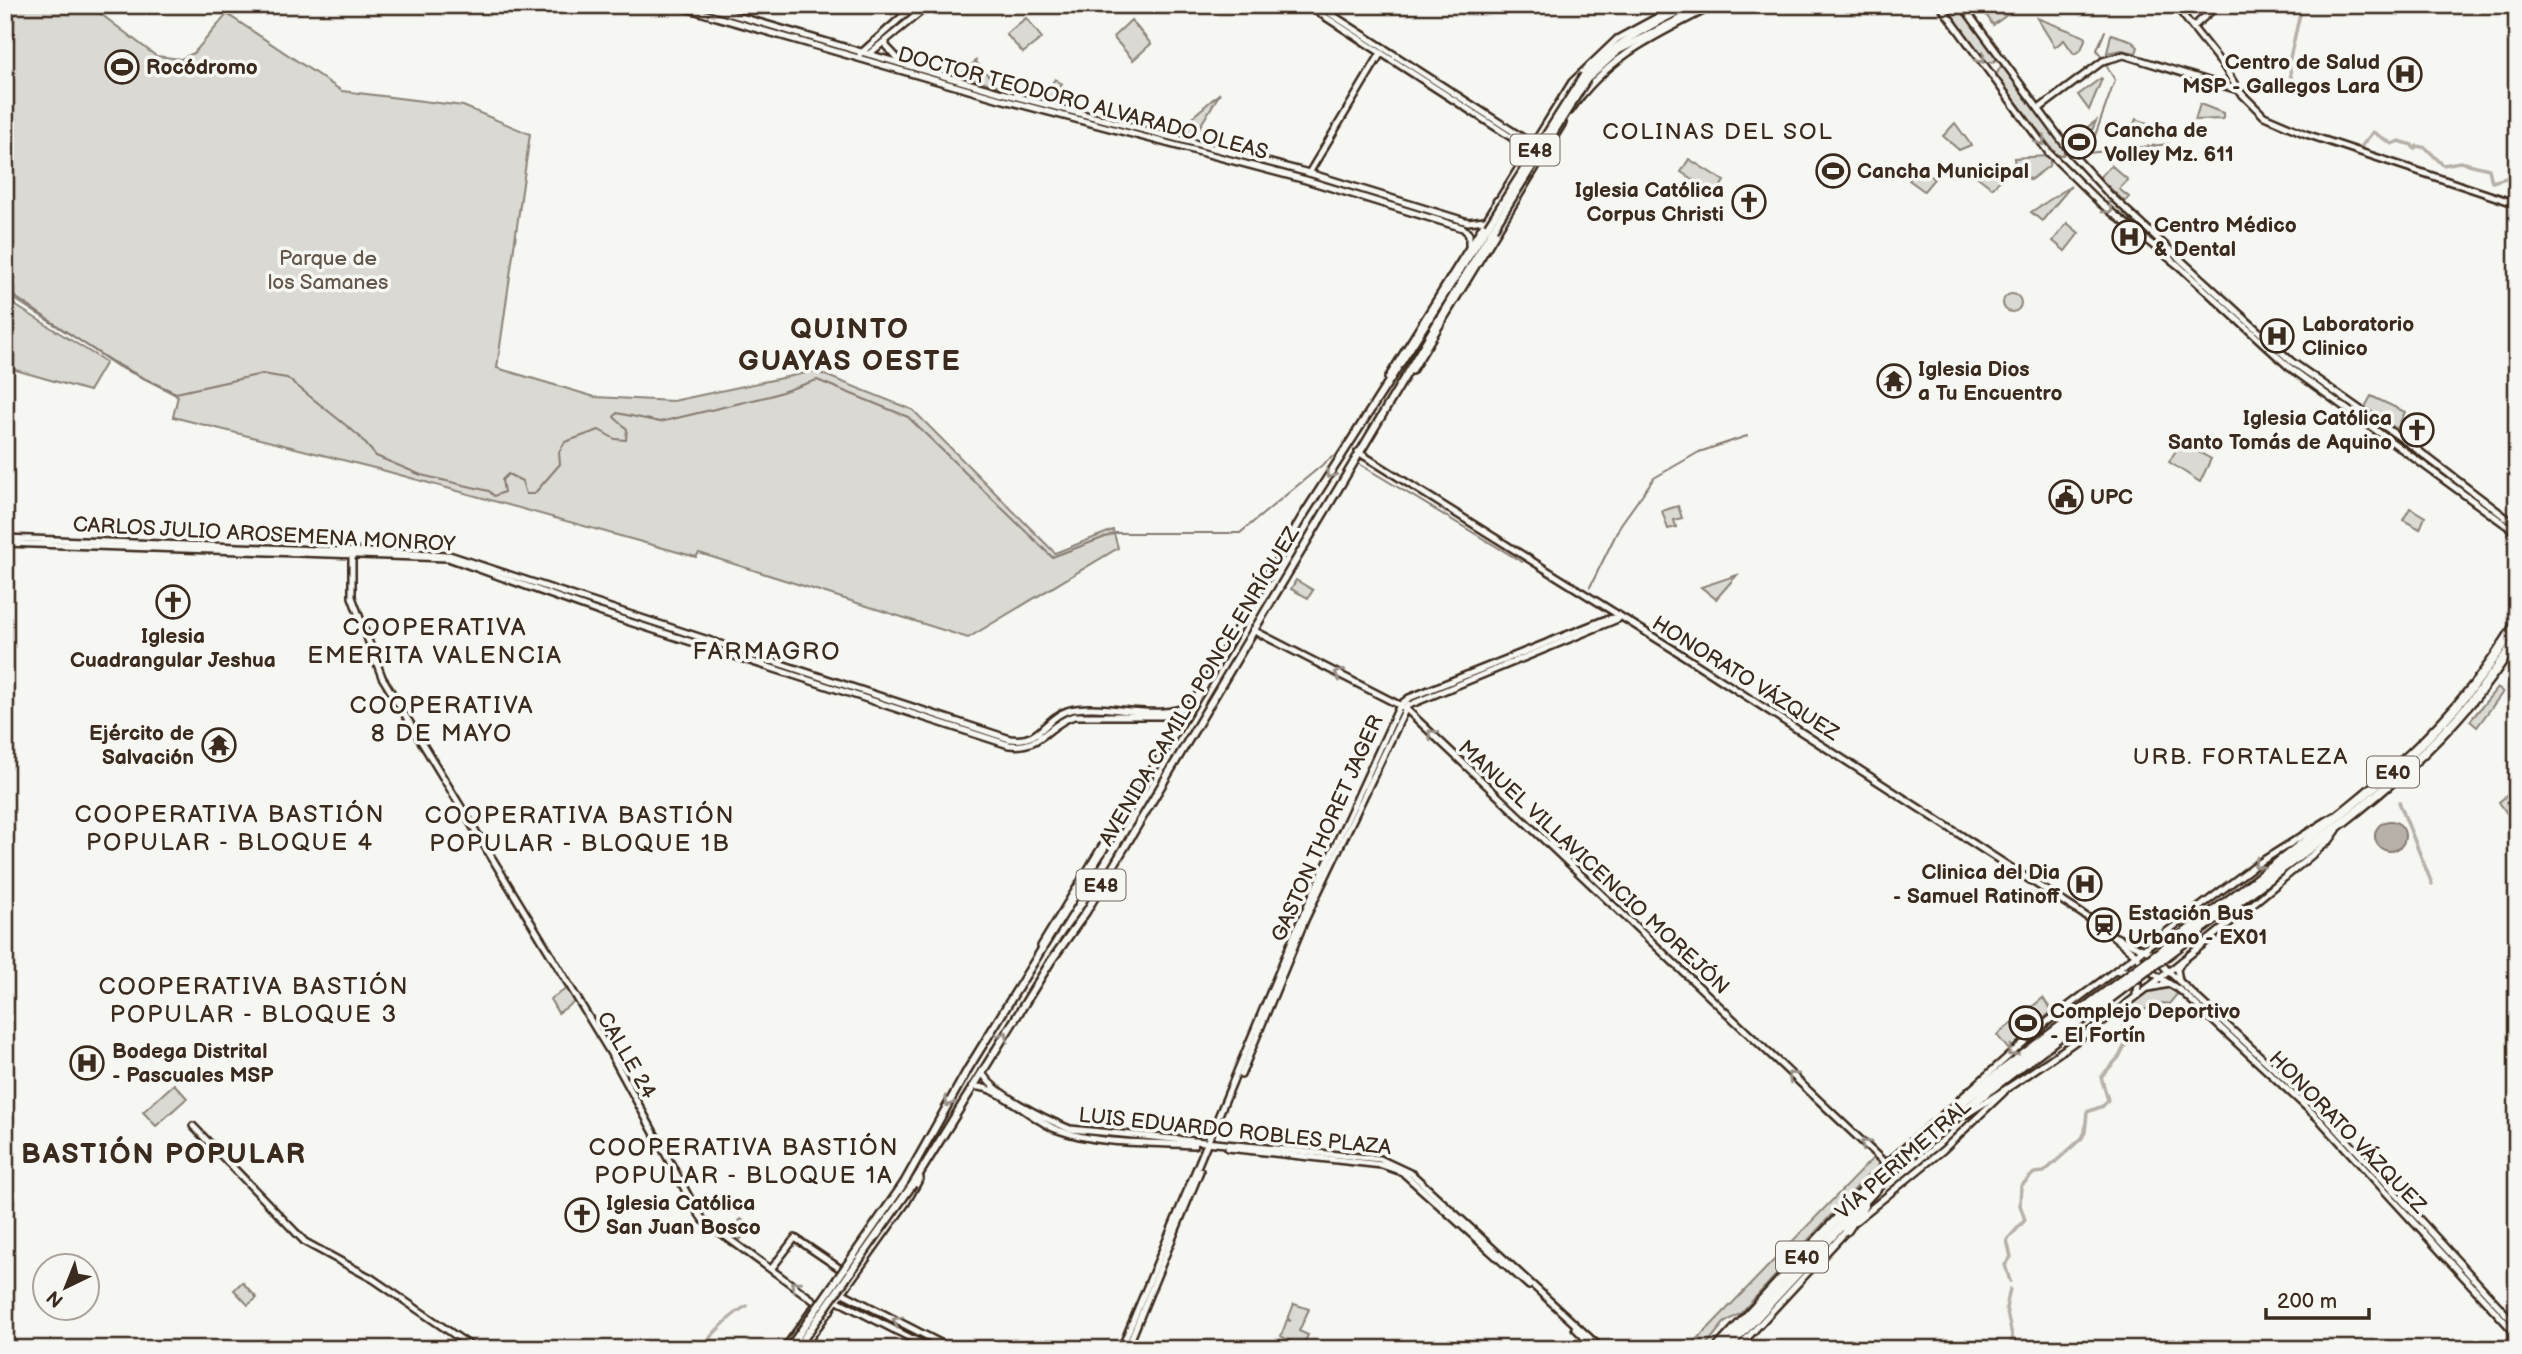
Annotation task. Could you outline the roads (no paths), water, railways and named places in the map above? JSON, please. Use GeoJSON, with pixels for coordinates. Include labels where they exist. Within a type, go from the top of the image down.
{"type":"FeatureCollection","features":[{"type":"Feature","properties":{"kind":"highway","name":"VÍA PERIMETRAL"},"geometry":{"type":"LineString","coordinates":[[1717,1349],[1887,1165],[1946,1114],[2095,1005],[2341,818],[2412,755],[2451,715],[2481,677],[2517,622]]}},
{"type":"Feature","properties":{"kind":"highway","name":"VÍA PERIMETRAL"},"geometry":{"type":"LineString","coordinates":[[2341,818],[2384,790],[2457,719],[2517,638]]}},
{"type":"Feature","properties":{"kind":"highway","name":"VÍA PERIMETRAL"},"geometry":{"type":"LineString","coordinates":[[1727,1349],[1873,1190],[1940,1130],[2095,1005]]}},
{"type":"Feature","properties":{"kind":"highway"},"geometry":{"type":"LineString","coordinates":[[1847,1230],[1873,1190]]}},
{"type":"Feature","properties":{"kind":"main road","name":"DOCTOR TEODORO ALVARADO OLEAS"},"geometry":{"type":"LineString","coordinates":[[675,5],[859,55],[870,54],[1309,173],[1468,222],[1488,225]]}},
{"type":"Feature","properties":{"kind":"main road","name":"DOCTOR TEODORO ALVARADO OLEAS"},"geometry":{"type":"LineString","coordinates":[[701,5],[859,55],[867,61],[1373,199],[1463,228],[1469,234],[1469,245]]}},
{"type":"Feature","properties":{"kind":"main road"},"geometry":{"type":"LineString","coordinates":[[859,55],[915,5]]}},
{"type":"Feature","properties":{"kind":"main road"},"geometry":{"type":"LineString","coordinates":[[867,61],[870,54],[929,5]]}},
{"type":"Feature","properties":{"kind":"main road"},"geometry":{"type":"LineString","coordinates":[[1307,5],[1544,154]]}},
{"type":"Feature","properties":{"kind":"main road"},"geometry":{"type":"LineString","coordinates":[[1317,5],[1531,146]]}},
{"type":"Feature","properties":{"kind":"main road","name":"E48"},"geometry":{"type":"LineString","coordinates":[[1497,201],[1572,82],[1602,50],[1621,36],[1680,5]]}},
{"type":"Feature","properties":{"kind":"main road","name":"AVENIDA CAMILO PONCE ENRÍQUEZ"},"geometry":{"type":"LineString","coordinates":[[786,1349],[906,1179],[1313,499],[1586,77],[1616,45],[1691,5]]}},
{"type":"Feature","properties":{"kind":"main road","name":"AVENIDA CAMILO PONCE ENRÍQUEZ"},"geometry":{"type":"LineString","coordinates":[[1586,77],[1619,50],[1708,5]]}},
{"type":"Feature","properties":{"kind":"main road","name":"AVENIDA CAMILO PONCE ENRÍQUEZ"},"geometry":{"type":"LineString","coordinates":[[1374,425],[1380,421],[1583,93],[1605,68],[1637,45],[1715,5]]}},
{"type":"Feature","properties":{"kind":"main road"},"geometry":{"type":"LineString","coordinates":[[1940,5],[2049,153],[2083,187],[2179,265],[2289,367],[2517,533]]}},
{"type":"Feature","properties":{"kind":"main road"},"geometry":{"type":"LineString","coordinates":[[1962,5],[2090,175],[2291,361],[2415,448],[2517,526]]}},
{"type":"Feature","properties":{"kind":"main road"},"geometry":{"type":"LineString","coordinates":[[2175,5],[2225,68],[2238,90],[2264,116],[2306,134],[2517,202]]}},
{"type":"Feature","properties":{"kind":"main road"},"geometry":{"type":"LineString","coordinates":[[2193,27],[2218,5]]}},
{"type":"Feature","properties":{"kind":"main road"},"geometry":{"type":"LineString","coordinates":[[886,41],[886,46],[894,57],[906,65]]}},
{"type":"Feature","properties":{"kind":"main road"},"geometry":{"type":"LineString","coordinates":[[1602,50],[1616,45]]}},
{"type":"Feature","properties":{"kind":"main road"},"geometry":{"type":"LineString","coordinates":[[1309,173],[1381,52]]}},
{"type":"Feature","properties":{"kind":"main road"},"geometry":{"type":"LineString","coordinates":[[2040,108],[2103,61],[2118,55],[2238,90]]}},
{"type":"Feature","properties":{"kind":"main road"},"geometry":{"type":"LineString","coordinates":[[1541,129],[1545,137],[1554,138]]}},
{"type":"Feature","properties":{"kind":"main road"},"geometry":{"type":"LineString","coordinates":[[1522,160],[1531,161],[1535,169]]}},
{"type":"Feature","properties":{"kind":"main road"},"geometry":{"type":"LineString","coordinates":[[1488,225],[1497,201]]}},
{"type":"Feature","properties":{"kind":"main road","name":"AVENIDA CAMILO PONCE ENRÍQUEZ"},"geometry":{"type":"LineString","coordinates":[[1383,388],[1469,245],[1488,225]]}},
{"type":"Feature","properties":{"kind":"main road","name":"AVENIDA CAMILO PONCE ENRÍQUEZ"},"geometry":{"type":"LineString","coordinates":[[802,1349],[906,1203],[972,1087],[1051,961],[1086,912],[1475,259],[1488,225]]}},
{"type":"Feature","properties":{"kind":"main road"},"geometry":{"type":"LineString","coordinates":[[1457,289],[1471,275],[1475,259]]}},
{"type":"Feature","properties":{"kind":"main road"},"geometry":{"type":"LineString","coordinates":[[2411,454],[2415,448]]}},
{"type":"Feature","properties":{"kind":"main road","name":"HONORATO VÁZQUEZ"},"geometry":{"type":"LineString","coordinates":[[1358,452],[2041,884],[2114,936],[2136,955],[2143,966],[2176,983],[2325,1116],[2517,1326]]}},
{"type":"Feature","properties":{"kind":"main road"},"geometry":{"type":"LineString","coordinates":[[1313,499],[1318,508],[1328,506]]}},
{"type":"Feature","properties":{"kind":"main road"},"geometry":{"type":"LineString","coordinates":[[1301,519],[1311,517],[1315,527]]}},
{"type":"Feature","properties":{"kind":"main road","name":"CARLOS JULIO AROSEMENA MONROY"},"geometry":{"type":"LineString","coordinates":[[5,537],[448,558],[609,615],[1009,745],[1033,743],[1064,719],[1074,716],[1171,716],[1177,729]]}},
{"type":"Feature","properties":{"kind":"main road","name":"CARLOS JULIO AROSEMENA MONROY"},"geometry":{"type":"LineString","coordinates":[[5,543],[449,555],[1010,739],[1031,738],[1069,710],[1173,710],[1194,701]]}},
{"type":"Feature","properties":{"kind":"main road","name":"CALLE 24"},"geometry":{"type":"LineString","coordinates":[[353,554],[352,597],[382,677],[611,1054],[700,1216],[817,1303],[827,1302],[830,1311]]}},
{"type":"Feature","properties":{"kind":"main road","name":"GASTON THORET JAGER"},"geometry":{"type":"LineString","coordinates":[[1127,1349],[1303,915],[1403,706],[1409,698],[1604,620],[1621,617]]}},
{"type":"Feature","properties":{"kind":"main road","name":"MANUEL VILLAVICENCIO MOREJÓN"},"geometry":{"type":"LineString","coordinates":[[1253,630],[1403,706],[1887,1165]]}},
{"type":"Feature","properties":{"kind":"main road","name":"VÍA PERIMETRAL"},"geometry":{"type":"LineString","coordinates":[[1946,1114],[1983,1076],[2047,1022],[2254,866],[2310,829],[2341,818]]}},
{"type":"Feature","properties":{"kind":"main road","name":"VÍA PERIMETRAL"},"geometry":{"type":"LineString","coordinates":[[1940,1130],[2006,1089],[2278,886],[2330,840],[2341,818]]}},
{"type":"Feature","properties":{"kind":"main road"},"geometry":{"type":"LineString","coordinates":[[2168,931],[2164,939],[2168,951],[2180,956],[2189,953]]}},
{"type":"Feature","properties":{"kind":"main road","name":"HONORATO VÁZQUEZ"},"geometry":{"type":"LineString","coordinates":[[2114,936],[2157,957],[2176,983],[2326,1126],[2517,1335]]}},
{"type":"Feature","properties":{"kind":"main road"},"geometry":{"type":"LineString","coordinates":[[2134,996],[2159,984],[2176,983],[2177,969],[2189,953]]}},
{"type":"Feature","properties":{"kind":"main road"},"geometry":{"type":"LineString","coordinates":[[2113,973],[2122,970],[2135,975],[2138,988],[2134,996]]}},
{"type":"Feature","properties":{"kind":"main road","name":"LUIS EDUARDO ROBLES PLAZA"},"geometry":{"type":"LineString","coordinates":[[982,1071],[989,1084],[1051,1122],[1070,1129],[1382,1165],[1402,1172],[1596,1349]]}},
{"type":"Feature","properties":{"kind":"main road","name":"LUIS EDUARDO ROBLES PLAZA"},"geometry":{"type":"LineString","coordinates":[[972,1087],[985,1087],[1048,1126],[1072,1134],[1380,1159],[1406,1168],[1602,1349]]}},
{"type":"Feature","properties":{"kind":"main road","name":"VÍA PERIMETRAL"},"geometry":{"type":"LineString","coordinates":[[1737,1349],[1847,1230],[1979,1118],[2006,1089]]}},
{"type":"Feature","properties":{"kind":"main road"},"geometry":{"type":"LineString","coordinates":[[193,1126],[305,1242],[373,1279],[475,1349]]}},
{"type":"Feature","properties":{"kind":"main road","name":"GASTON THORET JAGER"},"geometry":{"type":"LineString","coordinates":[[1121,1349],[1210,1144]]}},
{"type":"Feature","properties":{"kind":"main road","name":"AVENIDA CAMILO PONCE ENRÍQUEZ"},"geometry":{"type":"LineString","coordinates":[[796,1349],[919,1178]]}},
{"type":"Feature","properties":{"kind":"main road","name":"AVENIDA CAMILO PONCE ENRÍQUEZ"},"geometry":{"type":"LineString","coordinates":[[786,1349],[906,1179]]}},
{"type":"Feature","properties":{"kind":"main road"},"geometry":{"type":"LineString","coordinates":[[772,1268],[795,1238],[849,1273],[859,1270]]}},
{"type":"Feature","properties":{"kind":"main road"},"geometry":{"type":"LineString","coordinates":[[829,1286],[951,1349]]}},
{"type":"Feature","properties":{"kind":"main road"},"geometry":{"type":"LineString","coordinates":[[824,1293],[932,1349]]}},
{"type":"Feature","properties":{"kind":"waterway"},"geometry":{"type":"LineString","coordinates":[[2293,92],[2289,62],[2302,5]]}},
{"type":"Feature","properties":{"kind":"waterway"},"geometry":{"type":"LineString","coordinates":[[2092,144],[2115,80],[2097,50],[2105,31]]}},
{"type":"Feature","properties":{"kind":"waterway"},"geometry":{"type":"LineString","coordinates":[[2360,148],[2373,132],[2392,144],[2399,141],[2412,145],[2414,149],[2417,146],[2426,148],[2443,165],[2460,162],[2489,169],[2492,182],[2517,175]]}},
{"type":"Feature","properties":{"kind":"waterway"},"geometry":{"type":"LineString","coordinates":[[2079,154],[2169,144]]}},
{"type":"Feature","properties":{"kind":"waterway"},"geometry":{"type":"LineString","coordinates":[[5,290],[117,366],[176,393],[262,374],[287,378],[358,435],[376,456],[421,475],[489,491],[494,496],[504,492],[502,480],[508,474],[522,481],[526,494],[534,494],[560,464],[559,452],[565,442],[599,430],[615,439],[626,440],[627,429],[614,417],[617,413],[660,422],[770,396],[817,380],[908,417],[1052,557],[1116,533],[1240,533],[1332,457]]}},
{"type":"Feature","properties":{"kind":"waterway"},"geometry":{"type":"LineString","coordinates":[[1590,587],[1621,524],[1654,478],[1699,452],[1747,436]]}},
{"type":"Feature","properties":{"kind":"waterway"},"geometry":{"type":"LineString","coordinates":[[1361,465],[1522,562]]}},
{"type":"Feature","properties":{"kind":"waterway"},"geometry":{"type":"LineString","coordinates":[[2399,802],[2432,884]]}},
{"type":"Feature","properties":{"kind":"waterway"},"geometry":{"type":"LineString","coordinates":[[2010,1281],[2005,1265],[2011,1257],[2007,1240],[2025,1220],[2020,1205],[2021,1186],[2034,1173],[2044,1172],[2082,1138],[2087,1112],[2103,1106],[2108,1100],[2101,1077],[2119,1057],[2130,1035],[2124,1025]]}},
{"type":"Feature","properties":{"kind":"waterway"},"geometry":{"type":"LineString","coordinates":[[2005,1349],[2013,1340],[2006,1308],[2010,1289]]}},
{"type":"Feature","properties":{"kind":"waterway"},"geometry":{"type":"LineString","coordinates":[[702,1349],[722,1325],[747,1306]]}},
{"type":"Feature","properties":{"kind":"place","name":"Rocódromo"},"geometry":{"type":"Point","coordinates":[122,67]}},
{"type":"Feature","properties":{"kind":"place","name":"Centro de Salud MSP - Gallegos Lara"},"geometry":{"type":"Point","coordinates":[2405,74]}},
{"type":"Feature","properties":{"kind":"place","name":"Cancha de Volley Mz. 611"},"geometry":{"type":"Point","coordinates":[2079,142]}},
{"type":"Feature","properties":{"kind":"place","name":"Cancha Municipal"},"geometry":{"type":"Point","coordinates":[1833,171]}},
{"type":"Feature","properties":{"kind":"place","name":"Iglesia Católica Corpus Christi"},"geometry":{"type":"Point","coordinates":[1749,202]}},
{"type":"Feature","properties":{"kind":"place","name":"Centro Médico & Dental"},"geometry":{"type":"Point","coordinates":[2129,237]}},
{"type":"Feature","properties":{"kind":"place","name":"Laboratorio Clinico"},"geometry":{"type":"Point","coordinates":[2277,336]}},
{"type":"Feature","properties":{"kind":"place","name":"Iglesia Dios a Tu Encuentro"},"geometry":{"type":"Point","coordinates":[1894,381]}},
{"type":"Feature","properties":{"kind":"place","name":"Iglesia Católica Santo Tomás de Aquino"},"geometry":{"type":"Point","coordinates":[2417,430]}},
{"type":"Feature","properties":{"kind":"place","name":"UPC"},"geometry":{"type":"Point","coordinates":[2066,497]}},
{"type":"Feature","properties":{"kind":"place","name":"Iglesia Cuadrangular Jeshua"},"geometry":{"type":"Point","coordinates":[173,602]}},
{"type":"Feature","properties":{"kind":"place","name":"Ejército de Salvación"},"geometry":{"type":"Point","coordinates":[219,745]}},
{"type":"Feature","properties":{"kind":"place","name":"Clinica del Dia - Samuel Ratinoff"},"geometry":{"type":"Point","coordinates":[2085,884]}},
{"type":"Feature","properties":{"kind":"place","name":"Estación Bus Urbano - EX01"},"geometry":{"type":"Point","coordinates":[2104,925]}},
{"type":"Feature","properties":{"kind":"place","name":"Complejo Deportivo - El Fortín"},"geometry":{"type":"Point","coordinates":[2026,1023]}},
{"type":"Feature","properties":{"kind":"place","name":"Bodega Distrital - Pascuales MSP"},"geometry":{"type":"Point","coordinates":[87,1063]}},
{"type":"Feature","properties":{"kind":"place","name":"Iglesia Católica San Juan Bosco"},"geometry":{"type":"Point","coordinates":[582,1215]}},
{"type":"Feature","properties":{"kind":"district","name":"COLINAS DEL SOL"},"geometry":{"type":"Point","coordinates":[1718,131]}},
{"type":"Feature","properties":{"kind":"district","name":"QUINTO GUAYAS OESTE"},"geometry":{"type":"Point","coordinates":[850,344]}},
{"type":"Feature","properties":{"kind":"district","name":"COOPERATIVA EMERITA VALENCIA"},"geometry":{"type":"Point","coordinates":[435,641]}},
{"type":"Feature","properties":{"kind":"district","name":"FARMAGRO"},"geometry":{"type":"Point","coordinates":[767,651]}},
{"type":"Feature","properties":{"kind":"district","name":"COOPERATIVA 8 DE MAYO"},"geometry":{"type":"Point","coordinates":[442,719]}},
{"type":"Feature","properties":{"kind":"district","name":"URB. FORTALEZA"},"geometry":{"type":"Point","coordinates":[2241,756]}},
{"type":"Feature","properties":{"kind":"district","name":"COOPERATIVA BASTIÓN POPULAR - BLOQUE 4"},"geometry":{"type":"Point","coordinates":[230,828]}},
{"type":"Feature","properties":{"kind":"district","name":"COOPERATIVA BASTIÓN POPULAR - BLOQUE 1B"},"geometry":{"type":"Point","coordinates":[580,829]}},
{"type":"Feature","properties":{"kind":"district","name":"COOPERATIVA BASTIÓN POPULAR - BLOQUE 3"},"geometry":{"type":"Point","coordinates":[254,1000]}},
{"type":"Feature","properties":{"kind":"district","name":"BASTIÓN POPULAR"},"geometry":{"type":"Point","coordinates":[164,1153]}},
{"type":"Feature","properties":{"kind":"district","name":"COOPERATIVA BASTIÓN POPULAR - BLOQUE 1A"},"geometry":{"type":"Point","coordinates":[744,1161]}},
{"type":"Feature","properties":{"kind":"park label","name":"Parque de los Samanes"},"geometry":{"type":"Point","coordinates":[328,270]}}]}
